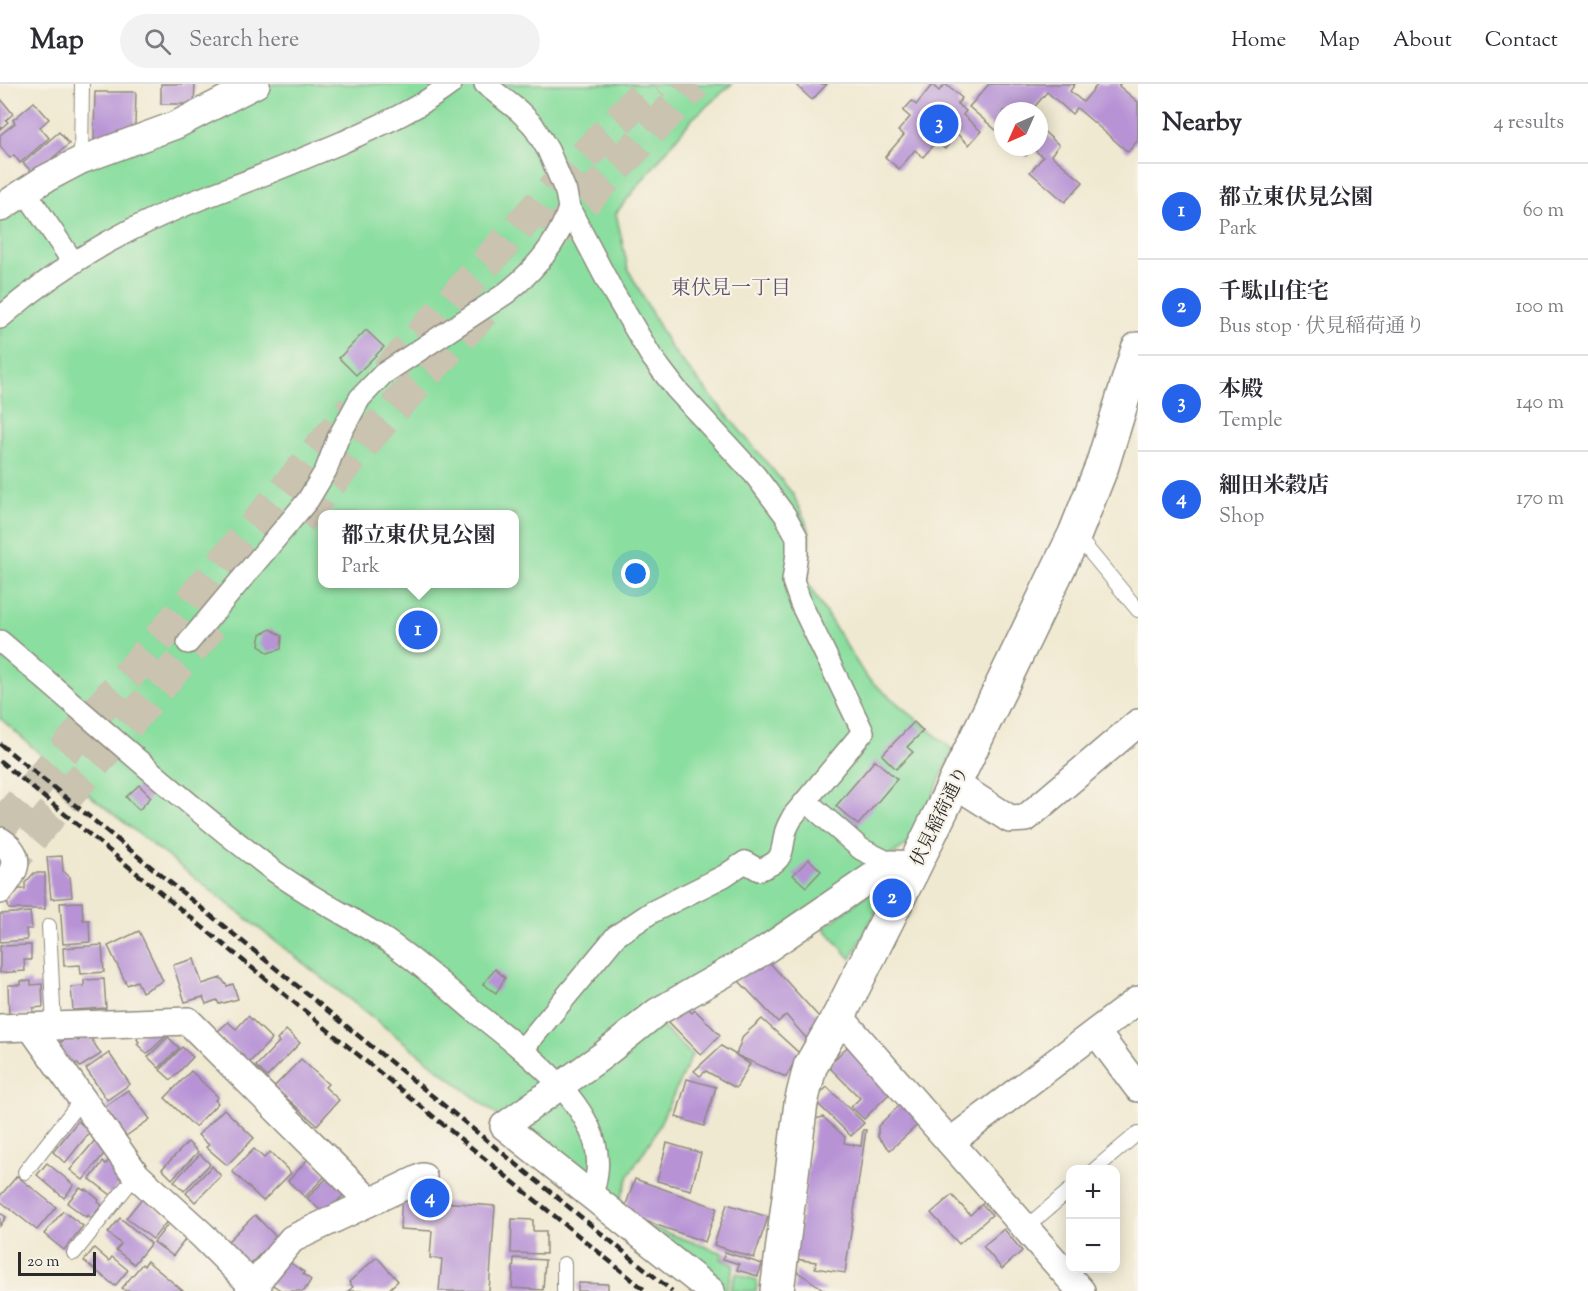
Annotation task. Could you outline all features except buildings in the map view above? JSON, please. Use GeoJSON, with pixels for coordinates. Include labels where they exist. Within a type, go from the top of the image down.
{"type":"FeatureCollection","features":[{"type":"Feature","properties":{"kind":"street"},"geometry":{"type":"LineString","coordinates":[[0,208],[25,191],[81,160],[176,125],[256,84]]}},
{"type":"Feature","properties":{"kind":"street"},"geometry":{"type":"LineString","coordinates":[[0,318],[72,262],[136,226],[261,177],[387,123],[422,104],[451,84]]}},
{"type":"Feature","properties":{"kind":"street"},"geometry":{"type":"LineString","coordinates":[[485,84],[519,111],[533,126],[548,150],[566,192],[569,208],[612,290],[651,356],[676,389],[754,475],[785,515],[797,537],[793,581],[801,604],[862,732],[793,816],[785,832],[784,852],[772,865],[759,870],[745,862],[724,876],[652,912],[616,936],[522,1050]]}},
{"type":"Feature","properties":{"kind":"street"},"geometry":{"type":"LineString","coordinates":[[25,191],[72,262]]}},
{"type":"Feature","properties":{"kind":"street"},"geometry":{"type":"LineString","coordinates":[[188,643],[308,500],[326,470],[349,417],[368,388],[383,374],[522,281],[555,241],[563,227],[569,208]]}},
{"type":"Feature","properties":{"kind":"street","name":"伏見稲荷通り"},"geometry":{"type":"LineString","coordinates":[[777,1291],[801,1103],[810,1067],[839,1016],[903,865],[955,784],[1075,534],[1102,465],[1138,349]]}},
{"type":"Feature","properties":{"kind":"street"},"geometry":{"type":"LineString","coordinates":[[0,641],[269,868],[410,957],[546,1071],[581,1115],[594,1141],[599,1163],[592,1196]]}},
{"type":"Feature","properties":{"kind":"street"},"geometry":{"type":"LineString","coordinates":[[955,784],[1010,819],[1026,818],[1138,723]]}},
{"type":"Feature","properties":{"kind":"street"},"geometry":{"type":"LineString","coordinates":[[806,801],[861,849],[903,865]]}},
{"type":"Feature","properties":{"kind":"street"},"geometry":{"type":"LineString","coordinates":[[0,842],[9,847],[16,862],[14,871],[0,890]]}},
{"type":"Feature","properties":{"kind":"street"},"geometry":{"type":"LineString","coordinates":[[711,1291],[504,1126],[602,1056],[657,1012],[762,952],[903,865]]}},
{"type":"Feature","properties":{"kind":"street"},"geometry":{"type":"LineString","coordinates":[[950,1142],[1138,1000]]}},
{"type":"Feature","properties":{"kind":"street"},"geometry":{"type":"LineString","coordinates":[[839,1016],[1081,1291]]}},
{"type":"Feature","properties":{"kind":"street"},"geometry":{"type":"LineString","coordinates":[[0,1028],[188,1022],[370,1202]]}},
{"type":"Feature","properties":{"kind":"street"},"geometry":{"type":"LineString","coordinates":[[43,1026],[82,1099],[136,1175],[202,1235],[253,1289],[292,1239],[423,1177]]}},
{"type":"Feature","properties":{"kind":"street"},"geometry":{"type":"LineString","coordinates":[[1096,1032],[1138,1088]]}},
{"type":"Feature","properties":{"kind":"lane"},"geometry":{"type":"LineString","coordinates":[[81,160],[82,84]]}},
{"type":"Feature","properties":{"kind":"lane"},"geometry":{"type":"LineString","coordinates":[[1075,534],[1138,610]]}},
{"type":"Feature","properties":{"kind":"lane"},"geometry":{"type":"LineString","coordinates":[[43,1026],[49,926]]}},
{"type":"Feature","properties":{"kind":"lane"},"geometry":{"type":"LineString","coordinates":[[25,1172],[82,1099]]}},
{"type":"Feature","properties":{"kind":"lane"},"geometry":{"type":"LineString","coordinates":[[1100,1165],[1138,1133]]}},
{"type":"Feature","properties":{"kind":"lane"},"geometry":{"type":"LineString","coordinates":[[74,1252],[136,1175]]}},
{"type":"Feature","properties":{"kind":"lane"},"geometry":{"type":"LineString","coordinates":[[1025,1227],[1066,1194]]}},
{"type":"Feature","properties":{"kind":"lane"},"geometry":{"type":"LineString","coordinates":[[564,1264],[564,1291]]}},
{"type":"Feature","properties":{"kind":"green space"},"geometry":{"type":"Polygon","coordinates":[[[274,84],[732,84],[692,119],[616,213],[628,269],[670,347],[793,494],[809,529],[807,583],[866,677],[953,750],[913,840],[502,1119],[93,798],[0,718],[0,218],[70,173],[233,105],[274,84]]]}},
{"type":"Feature","properties":{"kind":"green space"},"geometry":{"type":"Polygon","coordinates":[[[894,878],[851,959],[824,928],[880,884],[894,878]]]}},
{"type":"Feature","properties":{"kind":"green space"},"geometry":{"type":"Polygon","coordinates":[[[659,1024],[692,1055],[655,1134],[630,1173],[617,1209],[513,1127],[659,1024]]]}},
{"type":"Feature","properties":{"kind":"green space"},"geometry":{"type":"Polygon","coordinates":[[[623,1217],[723,1253],[721,1259],[734,1265],[726,1291],[722,1291],[623,1217]]]}},
{"type":"Feature","properties":{"kind":"green space"},"geometry":{"type":"Polygon","coordinates":[[[736,1273],[757,1281],[756,1291],[730,1291],[736,1273]]]}},
{"type":"Feature","properties":{"kind":"tunnel"},"geometry":{"type":"LineString","coordinates":[[386,373],[556,186],[653,84]]}},
{"type":"Feature","properties":{"kind":"tunnel"},"geometry":{"type":"LineString","coordinates":[[550,238],[695,84]]}},
{"type":"Feature","properties":{"kind":"tunnel"},"geometry":{"type":"LineString","coordinates":[[299,520],[387,416],[491,303]]}},
{"type":"Feature","properties":{"kind":"tunnel"},"geometry":{"type":"LineString","coordinates":[[0,827],[353,409]]}},
{"type":"Feature","properties":{"kind":"tunnel"},"geometry":{"type":"LineString","coordinates":[[0,875],[216,620]]}},
{"type":"Feature","properties":{"kind":"railway"},"geometry":{"type":"LineString","coordinates":[[0,744],[672,1291]]}},
{"type":"Feature","properties":{"kind":"railway"},"geometry":{"type":"LineString","coordinates":[[0,761],[646,1291]]}},
{"type":"Feature","properties":{"kind":"place","name":"本殿"},"geometry":{"type":"Point","coordinates":[939,124]}},
{"type":"Feature","properties":{"kind":"place","name":"都立東伏見公園"},"geometry":{"type":"Point","coordinates":[418,630]}},
{"type":"Feature","properties":{"kind":"place","name":"千駄山住宅"},"geometry":{"type":"Point","coordinates":[892,898]}},
{"type":"Feature","properties":{"kind":"place","name":"細田米穀店"},"geometry":{"type":"Point","coordinates":[430,1198]}},
{"type":"Feature","properties":{"kind":"district","name":"東伏見一丁目"},"geometry":{"type":"Point","coordinates":[731,287]}}]}
